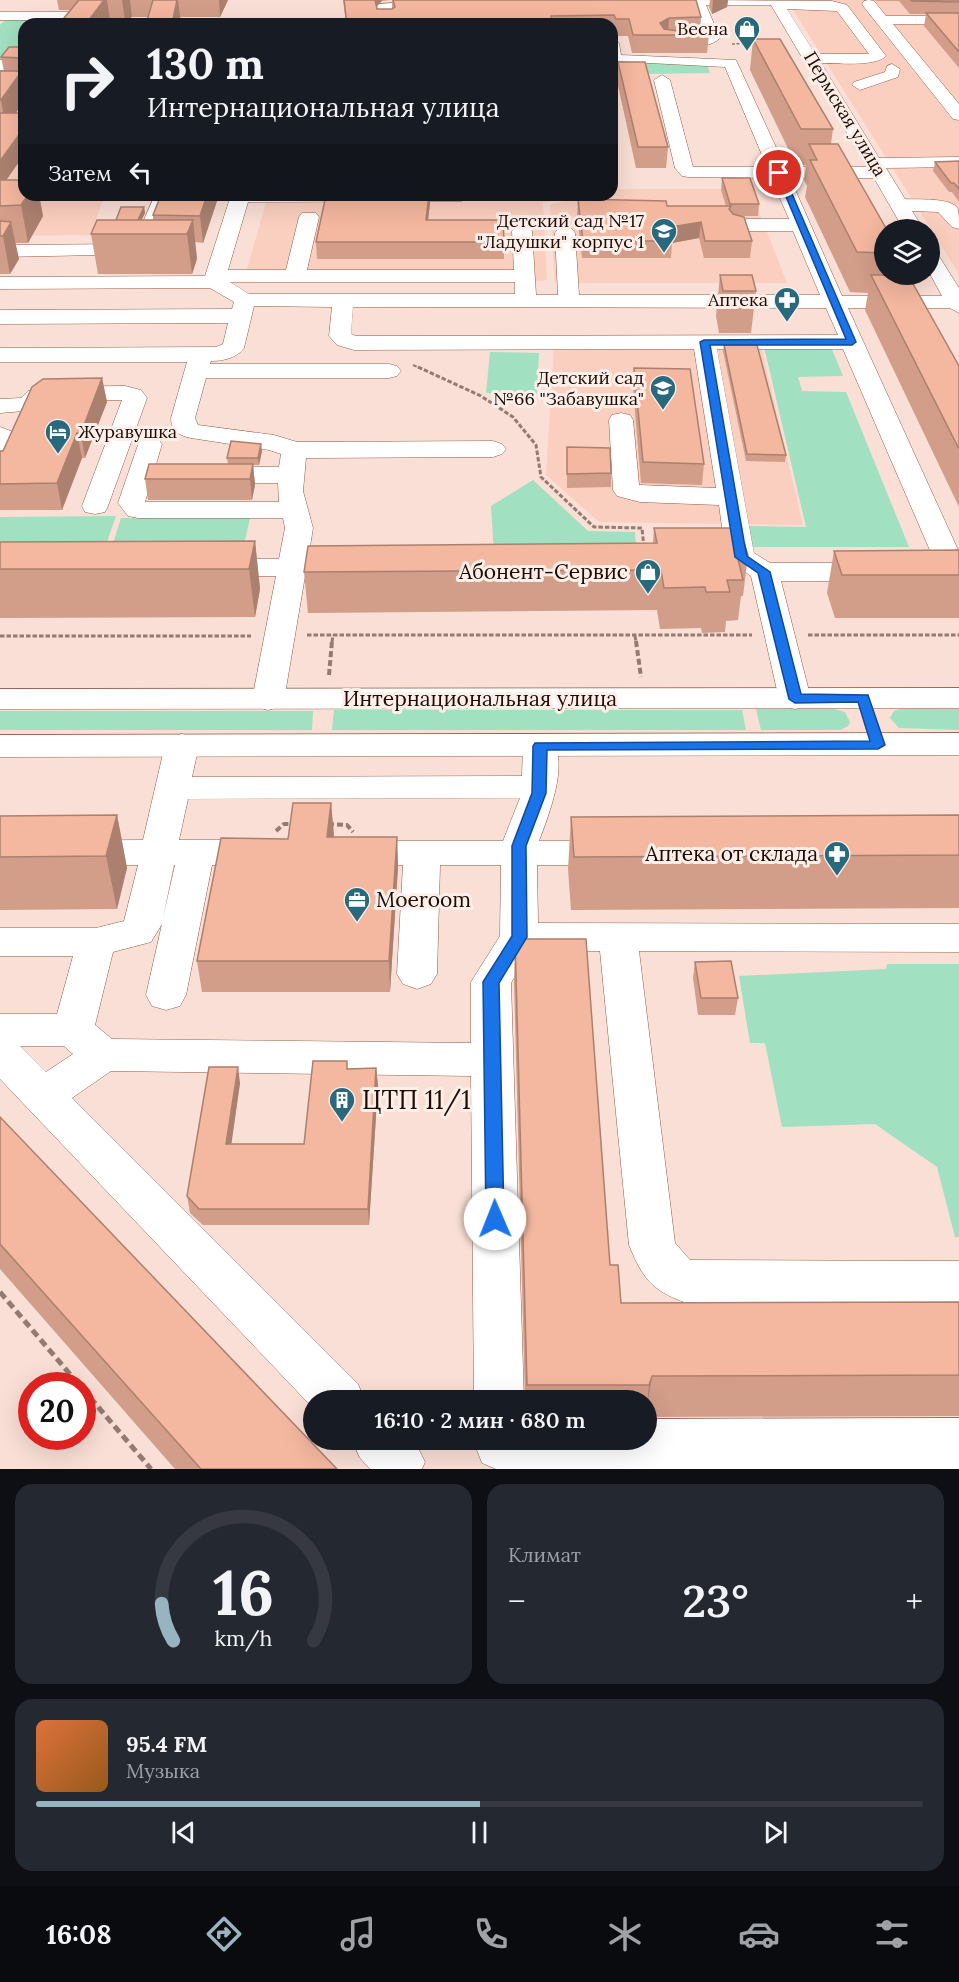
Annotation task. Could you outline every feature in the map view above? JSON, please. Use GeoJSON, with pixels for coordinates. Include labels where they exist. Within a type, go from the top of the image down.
{"type":"FeatureCollection","features":[{"type":"Feature","properties":{"kind":"main road"},"geometry":{"type":"LineString","coordinates":[[0,6],[4,0]]}},
{"type":"Feature","properties":{"kind":"main road"},"geometry":{"type":"LineString","coordinates":[[658,41],[704,41],[713,38],[696,0],[776,2],[842,8],[878,56],[814,63]]}},
{"type":"Feature","properties":{"kind":"main road","name":"Пермская улица"},"geometry":{"type":"LineString","coordinates":[[776,2],[907,219]]}},
{"type":"Feature","properties":{"kind":"main road"},"geometry":{"type":"LineString","coordinates":[[385,18],[384,6],[451,4]]}},
{"type":"Feature","properties":{"kind":"main road"},"geometry":{"type":"LineString","coordinates":[[869,4],[959,115]]}},
{"type":"Feature","properties":{"kind":"main road"},"geometry":{"type":"LineString","coordinates":[[819,5],[831,23]]}},
{"type":"Feature","properties":{"kind":"main road"},"geometry":{"type":"LineString","coordinates":[[135,18],[141,8]]}},
{"type":"Feature","properties":{"kind":"main road"},"geometry":{"type":"LineString","coordinates":[[0,16],[75,16]]}},
{"type":"Feature","properties":{"kind":"main road"},"geometry":{"type":"LineString","coordinates":[[212,18],[238,16],[288,18]]}},
{"type":"Feature","properties":{"kind":"main road"},"geometry":{"type":"LineString","coordinates":[[882,20],[959,20]]}},
{"type":"Feature","properties":{"kind":"main road"},"geometry":{"type":"LineString","coordinates":[[844,41],[856,58]]}},
{"type":"Feature","properties":{"kind":"main road"},"geometry":{"type":"LineString","coordinates":[[618,58],[737,63],[801,225],[949,561],[948,567],[942,571],[933,572],[752,565],[677,557]]}},
{"type":"Feature","properties":{"kind":"main road"},"geometry":{"type":"LineString","coordinates":[[790,63],[921,69]]}},
{"type":"Feature","properties":{"kind":"main road"},"geometry":{"type":"LineString","coordinates":[[0,65],[18,65]]}},
{"type":"Feature","properties":{"kind":"main road"},"geometry":{"type":"LineString","coordinates":[[860,85],[893,74],[892,69]]}},
{"type":"Feature","properties":{"kind":"main road"},"geometry":{"type":"LineString","coordinates":[[662,80],[684,168],[688,172],[779,173],[959,162]]}},
{"type":"Feature","properties":{"kind":"main road"},"geometry":{"type":"LineString","coordinates":[[141,250],[161,201]]}},
{"type":"Feature","properties":{"kind":"main road"},"geometry":{"type":"LineString","coordinates":[[214,279],[238,201]]}},
{"type":"Feature","properties":{"kind":"main road"},"geometry":{"type":"LineString","coordinates":[[899,205],[942,206],[949,210],[959,223]]}},
{"type":"Feature","properties":{"kind":"main road"},"geometry":{"type":"LineString","coordinates":[[295,276],[309,217]]}},
{"type":"Feature","properties":{"kind":"main road"},"geometry":{"type":"LineString","coordinates":[[740,225],[801,225]]}},
{"type":"Feature","properties":{"kind":"main road"},"geometry":{"type":"LineString","coordinates":[[522,231],[526,300]]}},
{"type":"Feature","properties":{"kind":"main road"},"geometry":{"type":"LineString","coordinates":[[565,233],[569,301]]}},
{"type":"Feature","properties":{"kind":"main road"},"geometry":{"type":"LineString","coordinates":[[0,251],[164,250]]}},
{"type":"Feature","properties":{"kind":"main road"},"geometry":{"type":"LineString","coordinates":[[199,251],[222,251]]}},
{"type":"Feature","properties":{"kind":"main road"},"geometry":{"type":"LineString","coordinates":[[940,274],[958,304]]}},
{"type":"Feature","properties":{"kind":"main road"},"geometry":{"type":"LineString","coordinates":[[0,283],[295,276],[526,276]]}},
{"type":"Feature","properties":{"kind":"main road"},"geometry":{"type":"LineString","coordinates":[[214,279],[243,308]]}},
{"type":"Feature","properties":{"kind":"main road"},"geometry":{"type":"LineString","coordinates":[[0,317],[243,308],[343,300],[958,304]]}},
{"type":"Feature","properties":{"kind":"main road"},"geometry":{"type":"LineString","coordinates":[[343,300],[340,336],[354,343],[852,342]]}},
{"type":"Feature","properties":{"kind":"main road"},"geometry":{"type":"LineString","coordinates":[[199,363],[233,348],[243,308]]}},
{"type":"Feature","properties":{"kind":"main road"},"geometry":{"type":"LineString","coordinates":[[704,342],[731,497],[752,565],[778,635],[795,699]]}},
{"type":"Feature","properties":{"kind":"main road"},"geometry":{"type":"LineString","coordinates":[[0,355],[389,370]]}},
{"type":"Feature","properties":{"kind":"main road"},"geometry":{"type":"LineString","coordinates":[[191,431],[183,424],[183,418],[199,363]]}},
{"type":"Feature","properties":{"kind":"main road"},"geometry":{"type":"LineString","coordinates":[[0,406],[27,405],[37,396],[47,394],[130,394],[135,398],[95,507]]}},
{"type":"Feature","properties":{"kind":"main road"},"geometry":{"type":"LineString","coordinates":[[621,420],[626,490],[640,495],[731,497]]}},
{"type":"Feature","properties":{"kind":"main road"},"geometry":{"type":"LineString","coordinates":[[117,445],[167,441],[191,431],[274,443],[293,463],[290,491],[300,528],[268,700]]}},
{"type":"Feature","properties":{"kind":"main road"},"geometry":{"type":"LineString","coordinates":[[0,435],[10,439],[0,460]]}},
{"type":"Feature","properties":{"kind":"main road"},"geometry":{"type":"LineString","coordinates":[[149,444],[163,475]]}},
{"type":"Feature","properties":{"kind":"main road"},"geometry":{"type":"LineString","coordinates":[[295,510],[138,510],[131,503],[163,475],[493,449]]}},
{"type":"Feature","properties":{"kind":"main road"},"geometry":{"type":"LineString","coordinates":[[188,568],[376,567]]}},
{"type":"Feature","properties":{"kind":"main road"},"geometry":{"type":"LineString","coordinates":[[863,698],[878,745]]}},
{"type":"Feature","properties":{"kind":"main road","name":"Интернациональная улица"},"geometry":{"type":"LineString","coordinates":[[0,699],[959,698]]}},
{"type":"Feature","properties":{"kind":"main road"},"geometry":{"type":"LineString","coordinates":[[0,746],[959,744]]}},
{"type":"Feature","properties":{"kind":"main road"},"geometry":{"type":"LineString","coordinates":[[0,942],[96,942],[137,932],[142,924],[182,745]]}},
{"type":"Feature","properties":{"kind":"main road"},"geometry":{"type":"LineString","coordinates":[[499,1390],[491,982],[519,937],[518,853],[540,787],[540,746]]}},
{"type":"Feature","properties":{"kind":"main road"},"geometry":{"type":"LineString","coordinates":[[172,788],[540,787]]}},
{"type":"Feature","properties":{"kind":"main road"},"geometry":{"type":"LineString","coordinates":[[166,995],[196,852]]}},
{"type":"Feature","properties":{"kind":"main road"},"geometry":{"type":"LineString","coordinates":[[0,853],[262,852]]}},
{"type":"Feature","properties":{"kind":"main road"},"geometry":{"type":"LineString","coordinates":[[368,853],[649,852]]}},
{"type":"Feature","properties":{"kind":"main road"},"geometry":{"type":"LineString","coordinates":[[417,974],[422,853]]}},
{"type":"Feature","properties":{"kind":"main road"},"geometry":{"type":"LineString","coordinates":[[519,937],[959,938]]}},
{"type":"Feature","properties":{"kind":"main road"},"geometry":{"type":"LineString","coordinates":[[618,937],[652,1245],[658,1260],[671,1274],[684,1281],[959,1282]]}},
{"type":"Feature","properties":{"kind":"main road"},"geometry":{"type":"LineString","coordinates":[[43,1096],[88,1043],[96,942]]}},
{"type":"Feature","properties":{"kind":"main road"},"geometry":{"type":"LineString","coordinates":[[0,1030],[88,1043],[492,1059]]}},
{"type":"Feature","properties":{"kind":"main road"},"geometry":{"type":"LineString","coordinates":[[0,1052],[329,1390]]}},
{"type":"Feature","properties":{"kind":"main road"},"geometry":{"type":"LineString","coordinates":[[575,1450],[679,1457],[959,1444]]}},
{"type":"Feature","properties":{"kind":"path"},"geometry":{"type":"LineString","coordinates":[[0,636],[959,635]]}},
{"type":"Feature","properties":{"kind":"path"},"geometry":{"type":"LineString","coordinates":[[0,1292],[68,1372]]}},
{"type":"Feature","properties":{"kind":"path"},"geometry":{"type":"LineString","coordinates":[[96,1405],[151,1469]]}},
{"type":"Feature","properties":{"kind":"shaded area"},"geometry":{"type":"Polygon","coordinates":[[[787,0],[959,0],[959,274],[940,244],[940,219],[924,219],[787,0]]]}},
{"type":"Feature","properties":{"kind":"shaded area"},"geometry":{"type":"Polygon","coordinates":[[[0,152],[18,152],[18,201],[103,201],[90,235],[0,236],[0,152]]]}},
{"type":"Feature","properties":{"kind":"shaded area","name":"Детский сад №17 \"Ладушки\" корпус 1"},"geometry":{"type":"Polygon","coordinates":[[[618,189],[750,189],[787,283],[555,283],[550,205],[564,201],[618,201],[618,189]]]}},
{"type":"Feature","properties":{"kind":"shaded area"},"geometry":{"type":"Polygon","coordinates":[[[266,201],[551,201],[543,203],[547,279],[542,281],[246,281],[246,273],[266,201]]]}},
{"type":"Feature","properties":{"kind":"shaded area","name":"Детский сад №66 \"Забавушка\""},"geometry":{"type":"Polygon","coordinates":[[[554,346],[761,346],[803,525],[599,522],[546,475],[554,346]]]}},
{"type":"Feature","properties":{"kind":"green space"},"geometry":{"type":"Polygon","coordinates":[[[6,18],[18,18],[18,62],[0,62],[0,25],[6,18]]]}},
{"type":"Feature","properties":{"kind":"green space"},"geometry":{"type":"Polygon","coordinates":[[[639,63],[706,63],[710,73],[642,74],[639,63]]]}},
{"type":"Feature","properties":{"kind":"green space"},"geometry":{"type":"Polygon","coordinates":[[[764,347],[831,347],[843,376],[798,377],[802,391],[846,392],[909,547],[752,547],[747,526],[806,527],[764,347]]]}},
{"type":"Feature","properties":{"kind":"green space"},"geometry":{"type":"Polygon","coordinates":[[[490,352],[539,353],[537,394],[486,393],[490,352]]]}},
{"type":"Feature","properties":{"kind":"green space"},"geometry":{"type":"Polygon","coordinates":[[[533,480],[588,531],[635,532],[636,549],[494,554],[491,506],[533,480]]]}},
{"type":"Feature","properties":{"kind":"green space"},"geometry":{"type":"Polygon","coordinates":[[[116,516],[104,550],[0,550],[0,517],[116,516]]]}},
{"type":"Feature","properties":{"kind":"green space"},"geometry":{"type":"Polygon","coordinates":[[[121,518],[250,518],[243,549],[111,550],[121,518]]]}},
{"type":"Feature","properties":{"kind":"green space"},"geometry":{"type":"Polygon","coordinates":[[[756,709],[833,709],[845,712],[850,722],[841,730],[761,730],[756,709]]]}},
{"type":"Feature","properties":{"kind":"green space"},"geometry":{"type":"Polygon","coordinates":[[[900,709],[959,709],[959,730],[899,728],[890,718],[894,711],[900,709]]]}},
{"type":"Feature","properties":{"kind":"green space"},"geometry":{"type":"Polygon","coordinates":[[[334,710],[742,710],[746,730],[332,730],[334,710]]]}},
{"type":"Feature","properties":{"kind":"green space"},"geometry":{"type":"Polygon","coordinates":[[[0,711],[313,711],[312,730],[0,730],[0,711]]]}},
{"type":"Feature","properties":{"kind":"green space"},"geometry":{"type":"Polygon","coordinates":[[[887,964],[959,964],[959,1237],[955,1237],[937,1167],[875,1124],[782,1127],[765,1043],[750,1043],[739,976],[886,969],[887,964]]]}},
{"type":"Feature","properties":{"kind":"building"},"geometry":{"type":"Polygon","coordinates":[[[79,0],[104,0],[90,18],[64,18],[79,0]]]}},
{"type":"Feature","properties":{"kind":"building"},"geometry":{"type":"Polygon","coordinates":[[[153,0],[177,0],[173,18],[148,18],[153,0]]]}},
{"type":"Feature","properties":{"kind":"building"},"geometry":{"type":"Polygon","coordinates":[[[344,0],[375,0],[377,9],[392,9],[395,7],[393,0],[696,0],[701,17],[669,18],[660,23],[664,29],[686,32],[707,30],[709,35],[633,35],[629,19],[618,19],[614,15],[551,16],[551,18],[346,18],[344,0]]]}},
{"type":"Feature","properties":{"kind":"building"},"geometry":{"type":"Polygon","coordinates":[[[959,0],[959,2],[912,1],[959,0]]]}},
{"type":"Feature","properties":{"kind":"building"},"geometry":{"type":"Polygon","coordinates":[[[926,13],[959,13],[959,52],[926,13]]]}},
{"type":"Feature","properties":{"kind":"building"},"geometry":{"type":"Polygon","coordinates":[[[753,39],[780,39],[833,129],[801,129],[753,39]]]}},
{"type":"Feature","properties":{"kind":"building"},"geometry":{"type":"Polygon","coordinates":[[[9,47],[18,47],[18,58],[1,57],[9,47]]]}},
{"type":"Feature","properties":{"kind":"building"},"geometry":{"type":"Polygon","coordinates":[[[618,62],[645,62],[668,147],[638,147],[618,62]]]}},
{"type":"Feature","properties":{"kind":"building"},"geometry":{"type":"Polygon","coordinates":[[[0,71],[18,71],[18,76],[1,100],[0,100],[0,71]]]}},
{"type":"Feature","properties":{"kind":"building"},"geometry":{"type":"Polygon","coordinates":[[[0,113],[18,113],[18,136],[0,161],[0,113]]]}},
{"type":"Feature","properties":{"kind":"building"},"geometry":{"type":"Polygon","coordinates":[[[809,144],[838,144],[881,219],[874,219],[874,253],[857,252],[810,160],[817,160],[809,144]]]}},
{"type":"Feature","properties":{"kind":"building"},"geometry":{"type":"Polygon","coordinates":[[[959,161],[959,189],[951,183],[935,162],[959,161]]]}},
{"type":"Feature","properties":{"kind":"building"},"geometry":{"type":"Polygon","coordinates":[[[722,178],[750,178],[759,204],[730,204],[722,178]]]}},
{"type":"Feature","properties":{"kind":"building"},"geometry":{"type":"Polygon","coordinates":[[[0,180],[18,180],[18,201],[24,201],[21,205],[0,206],[0,180]]]}},
{"type":"Feature","properties":{"kind":"building"},"geometry":{"type":"Polygon","coordinates":[[[618,200],[666,201],[667,206],[731,206],[729,209],[733,214],[744,217],[752,241],[705,241],[701,222],[670,227],[672,241],[583,241],[578,201],[618,200]]]}},
{"type":"Feature","properties":{"kind":"building"},"geometry":{"type":"Polygon","coordinates":[[[159,201],[205,201],[200,216],[153,215],[159,201]]]}},
{"type":"Feature","properties":{"kind":"building"},"geometry":{"type":"Polygon","coordinates":[[[325,201],[428,201],[426,220],[503,220],[504,242],[316,242],[325,201]]]}},
{"type":"Feature","properties":{"kind":"building"},"geometry":{"type":"Polygon","coordinates":[[[121,207],[144,207],[138,220],[116,220],[121,207]]]}},
{"type":"Feature","properties":{"kind":"building"},"geometry":{"type":"Polygon","coordinates":[[[97,220],[193,220],[187,234],[91,234],[97,220]]]}},
{"type":"Feature","properties":{"kind":"building"},"geometry":{"type":"Polygon","coordinates":[[[0,221],[11,222],[3,236],[0,236],[0,221]]]}},
{"type":"Feature","properties":{"kind":"building"},"geometry":{"type":"Polygon","coordinates":[[[720,275],[752,275],[756,291],[723,291],[720,275]]]}},
{"type":"Feature","properties":{"kind":"building"},"geometry":{"type":"Polygon","coordinates":[[[876,285],[914,285],[959,366],[959,449],[876,285]]]}},
{"type":"Feature","properties":{"kind":"building"},"geometry":{"type":"Polygon","coordinates":[[[724,345],[757,345],[786,455],[747,454],[724,345]]]}},
{"type":"Feature","properties":{"kind":"building"},"geometry":{"type":"Polygon","coordinates":[[[634,368],[690,369],[704,464],[643,462],[634,368]]]}},
{"type":"Feature","properties":{"kind":"building"},"geometry":{"type":"Polygon","coordinates":[[[102,378],[81,433],[77,433],[57,483],[0,484],[0,451],[3,451],[32,387],[43,379],[102,378]]]}},
{"type":"Feature","properties":{"kind":"building"},"geometry":{"type":"Polygon","coordinates":[[[231,441],[261,444],[258,458],[227,458],[231,441]]]}},
{"type":"Feature","properties":{"kind":"building"},"geometry":{"type":"Polygon","coordinates":[[[567,447],[610,448],[611,473],[567,474],[567,447]]]}},
{"type":"Feature","properties":{"kind":"building"},"geometry":{"type":"Polygon","coordinates":[[[149,464],[253,464],[250,479],[145,479],[149,464]]]}},
{"type":"Feature","properties":{"kind":"building"},"geometry":{"type":"Polygon","coordinates":[[[654,528],[739,528],[748,555],[737,555],[743,580],[727,580],[730,592],[706,592],[705,587],[664,588],[661,570],[304,572],[308,546],[657,543],[654,528]]]}},
{"type":"Feature","properties":{"kind":"building"},"geometry":{"type":"Polygon","coordinates":[[[255,541],[249,569],[0,569],[0,542],[255,541]]]}},
{"type":"Feature","properties":{"kind":"building"},"geometry":{"type":"Polygon","coordinates":[[[959,550],[959,575],[842,575],[834,551],[959,550]]]}},
{"type":"Feature","properties":{"kind":"building"},"geometry":{"type":"Polygon","coordinates":[[[293,803],[331,803],[327,837],[397,837],[389,961],[197,961],[221,838],[288,839],[293,803]]]}},
{"type":"Feature","properties":{"kind":"building"},"geometry":{"type":"Polygon","coordinates":[[[117,815],[106,856],[0,857],[0,816],[117,815]]]}},
{"type":"Feature","properties":{"kind":"building"},"geometry":{"type":"Polygon","coordinates":[[[959,815],[959,855],[574,857],[571,817],[959,815]]]}},
{"type":"Feature","properties":{"kind":"building"},"geometry":{"type":"Polygon","coordinates":[[[515,939],[586,939],[610,1265],[618,1265],[621,1303],[959,1302],[959,1375],[652,1376],[649,1385],[527,1385],[515,939]]]}},
{"type":"Feature","properties":{"kind":"building"},"geometry":{"type":"Polygon","coordinates":[[[731,961],[738,998],[701,998],[695,962],[731,961]]]}},
{"type":"Feature","properties":{"kind":"building","name":"ЦТП 11/1"},"geometry":{"type":"Polygon","coordinates":[[[313,1061],[347,1061],[347,1069],[376,1068],[368,1209],[199,1209],[187,1196],[209,1067],[238,1067],[226,1144],[304,1144],[313,1061]]]}},
{"type":"Feature","properties":{"kind":"building"},"geometry":{"type":"Polygon","coordinates":[[[0,1117],[303,1433],[303,1450],[319,1450],[337,1469],[201,1469],[0,1244],[0,1117]]]}},
{"type":"Feature","properties":{"kind":"place","name":"Весна"},"geometry":{"type":"Point","coordinates":[747,52]}},
{"type":"Feature","properties":{"kind":"place","name":"Детский сад №17 \"Ладушки\" корпус 1"},"geometry":{"type":"Point","coordinates":[664,254]}},
{"type":"Feature","properties":{"kind":"place","name":"Аптека"},"geometry":{"type":"Point","coordinates":[787,323]}},
{"type":"Feature","properties":{"kind":"place","name":"Детский сад №66 \"Забавушка\""},"geometry":{"type":"Point","coordinates":[663,411]}},
{"type":"Feature","properties":{"kind":"place","name":"Журавушка"},"geometry":{"type":"Point","coordinates":[58,455]}},
{"type":"Feature","properties":{"kind":"place","name":"Абонент-Сервис"},"geometry":{"type":"Point","coordinates":[648,595]}},
{"type":"Feature","properties":{"kind":"place","name":"Аптека от склада"},"geometry":{"type":"Point","coordinates":[837,877]}},
{"type":"Feature","properties":{"kind":"place","name":"Moeroom"},"geometry":{"type":"Point","coordinates":[357,923]}},
{"type":"Feature","properties":{"kind":"place","name":"ЦТП 11/1"},"geometry":{"type":"Point","coordinates":[342,1123]}},
{"type":"Feature","properties":{"kind":"route"},"geometry":{"type":"LineString","coordinates":[[495,1219],[491,982],[519,937],[518,853],[539,793],[540,746],[878,745],[863,698],[795,699],[764,572],[741,557],[738,541],[704,342],[852,342],[779,173]]}}]}
